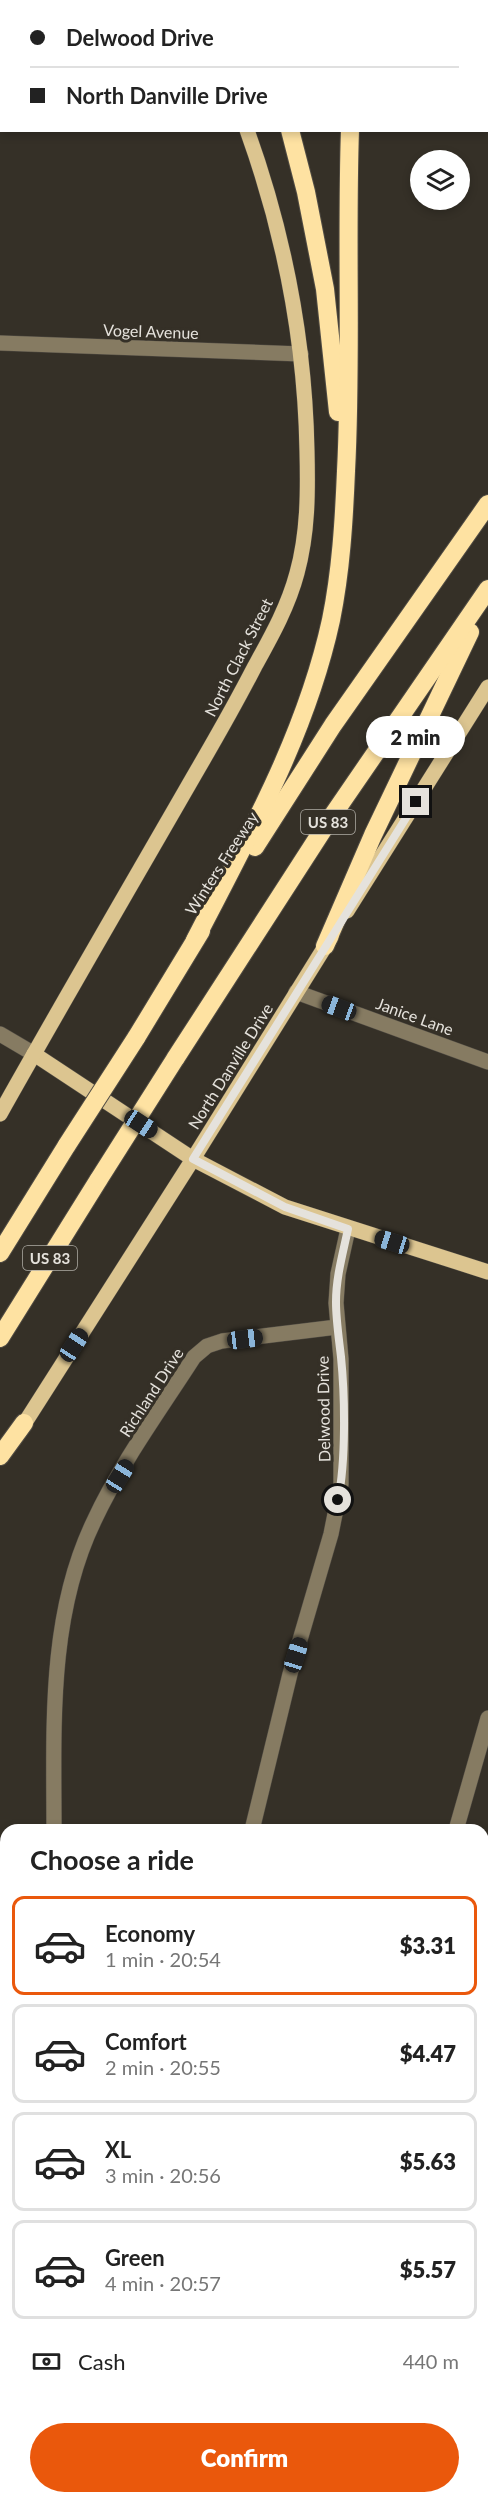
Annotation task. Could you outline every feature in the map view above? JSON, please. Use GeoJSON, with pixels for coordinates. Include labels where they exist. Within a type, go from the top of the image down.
{"type":"FeatureCollection","features":[{"type":"Feature","properties":{"kind":"highway"},"geometry":{"type":"LineString","coordinates":[[291,132],[306,192],[325,289],[337,390],[343,526]]}},
{"type":"Feature","properties":{"kind":"highway"},"geometry":{"type":"LineString","coordinates":[[195,940],[288,756],[311,691],[331,619],[343,526],[349,402],[350,132]]}},
{"type":"Feature","properties":{"kind":"highway","name":"Winters Freeway"},"geometry":{"type":"LineString","coordinates":[[0,1253],[195,940],[333,725],[488,504]]}},
{"type":"Feature","properties":{"kind":"highway","name":"US 83"},"geometry":{"type":"LineString","coordinates":[[0,1338],[175,1059],[328,822],[488,589]]}},
{"type":"Feature","properties":{"kind":"highway"},"geometry":{"type":"LineString","coordinates":[[325,946],[373,835],[488,597]]}},
{"type":"Feature","properties":{"kind":"highway"},"geometry":{"type":"LineString","coordinates":[[0,1456],[24,1424]]}},
{"type":"Feature","properties":{"kind":"main road","name":"North Clack Street"},"geometry":{"type":"LineString","coordinates":[[0,1114],[219,732],[279,622],[297,575],[304,540],[308,497],[306,403],[301,354],[280,240],[265,183],[248,132]]}},
{"type":"Feature","properties":{"kind":"main road","name":"North Danville Drive"},"geometry":{"type":"LineString","coordinates":[[0,1462],[193,1159],[488,687]]}},
{"type":"Feature","properties":{"kind":"main road"},"geometry":{"type":"LineString","coordinates":[[34,1053],[193,1159],[285,1207],[488,1272]]}},
{"type":"Feature","properties":{"kind":"street","name":"Vogel Avenue"},"geometry":{"type":"LineString","coordinates":[[0,343],[301,354]]}},
{"type":"Feature","properties":{"kind":"street","name":"Janice Lane"},"geometry":{"type":"LineString","coordinates":[[296,992],[488,1062]]}},
{"type":"Feature","properties":{"kind":"street"},"geometry":{"type":"LineString","coordinates":[[0,1034],[34,1053]]}},
{"type":"Feature","properties":{"kind":"street","name":"Delwood Drive"},"geometry":{"type":"LineString","coordinates":[[253,1824],[290,1674],[331,1534],[341,1484],[341,1359],[336,1303],[338,1274],[348,1229]]}},
{"type":"Feature","properties":{"kind":"street","name":"Richland Drive"},"geometry":{"type":"LineString","coordinates":[[54,1824],[54,1719],[65,1615],[79,1559],[93,1522],[108,1495],[194,1357],[207,1347],[222,1341],[337,1327]]}},
{"type":"Feature","properties":{"kind":"street"},"geometry":{"type":"LineString","coordinates":[[458,1824],[488,1718]]}},
{"type":"Feature","properties":{"kind":"route"},"geometry":{"type":"LineString","coordinates":[[338,1500],[341,1484],[342,1432],[341,1359],[336,1303],[338,1274],[348,1229],[285,1207],[193,1159],[416,802]]}}]}
